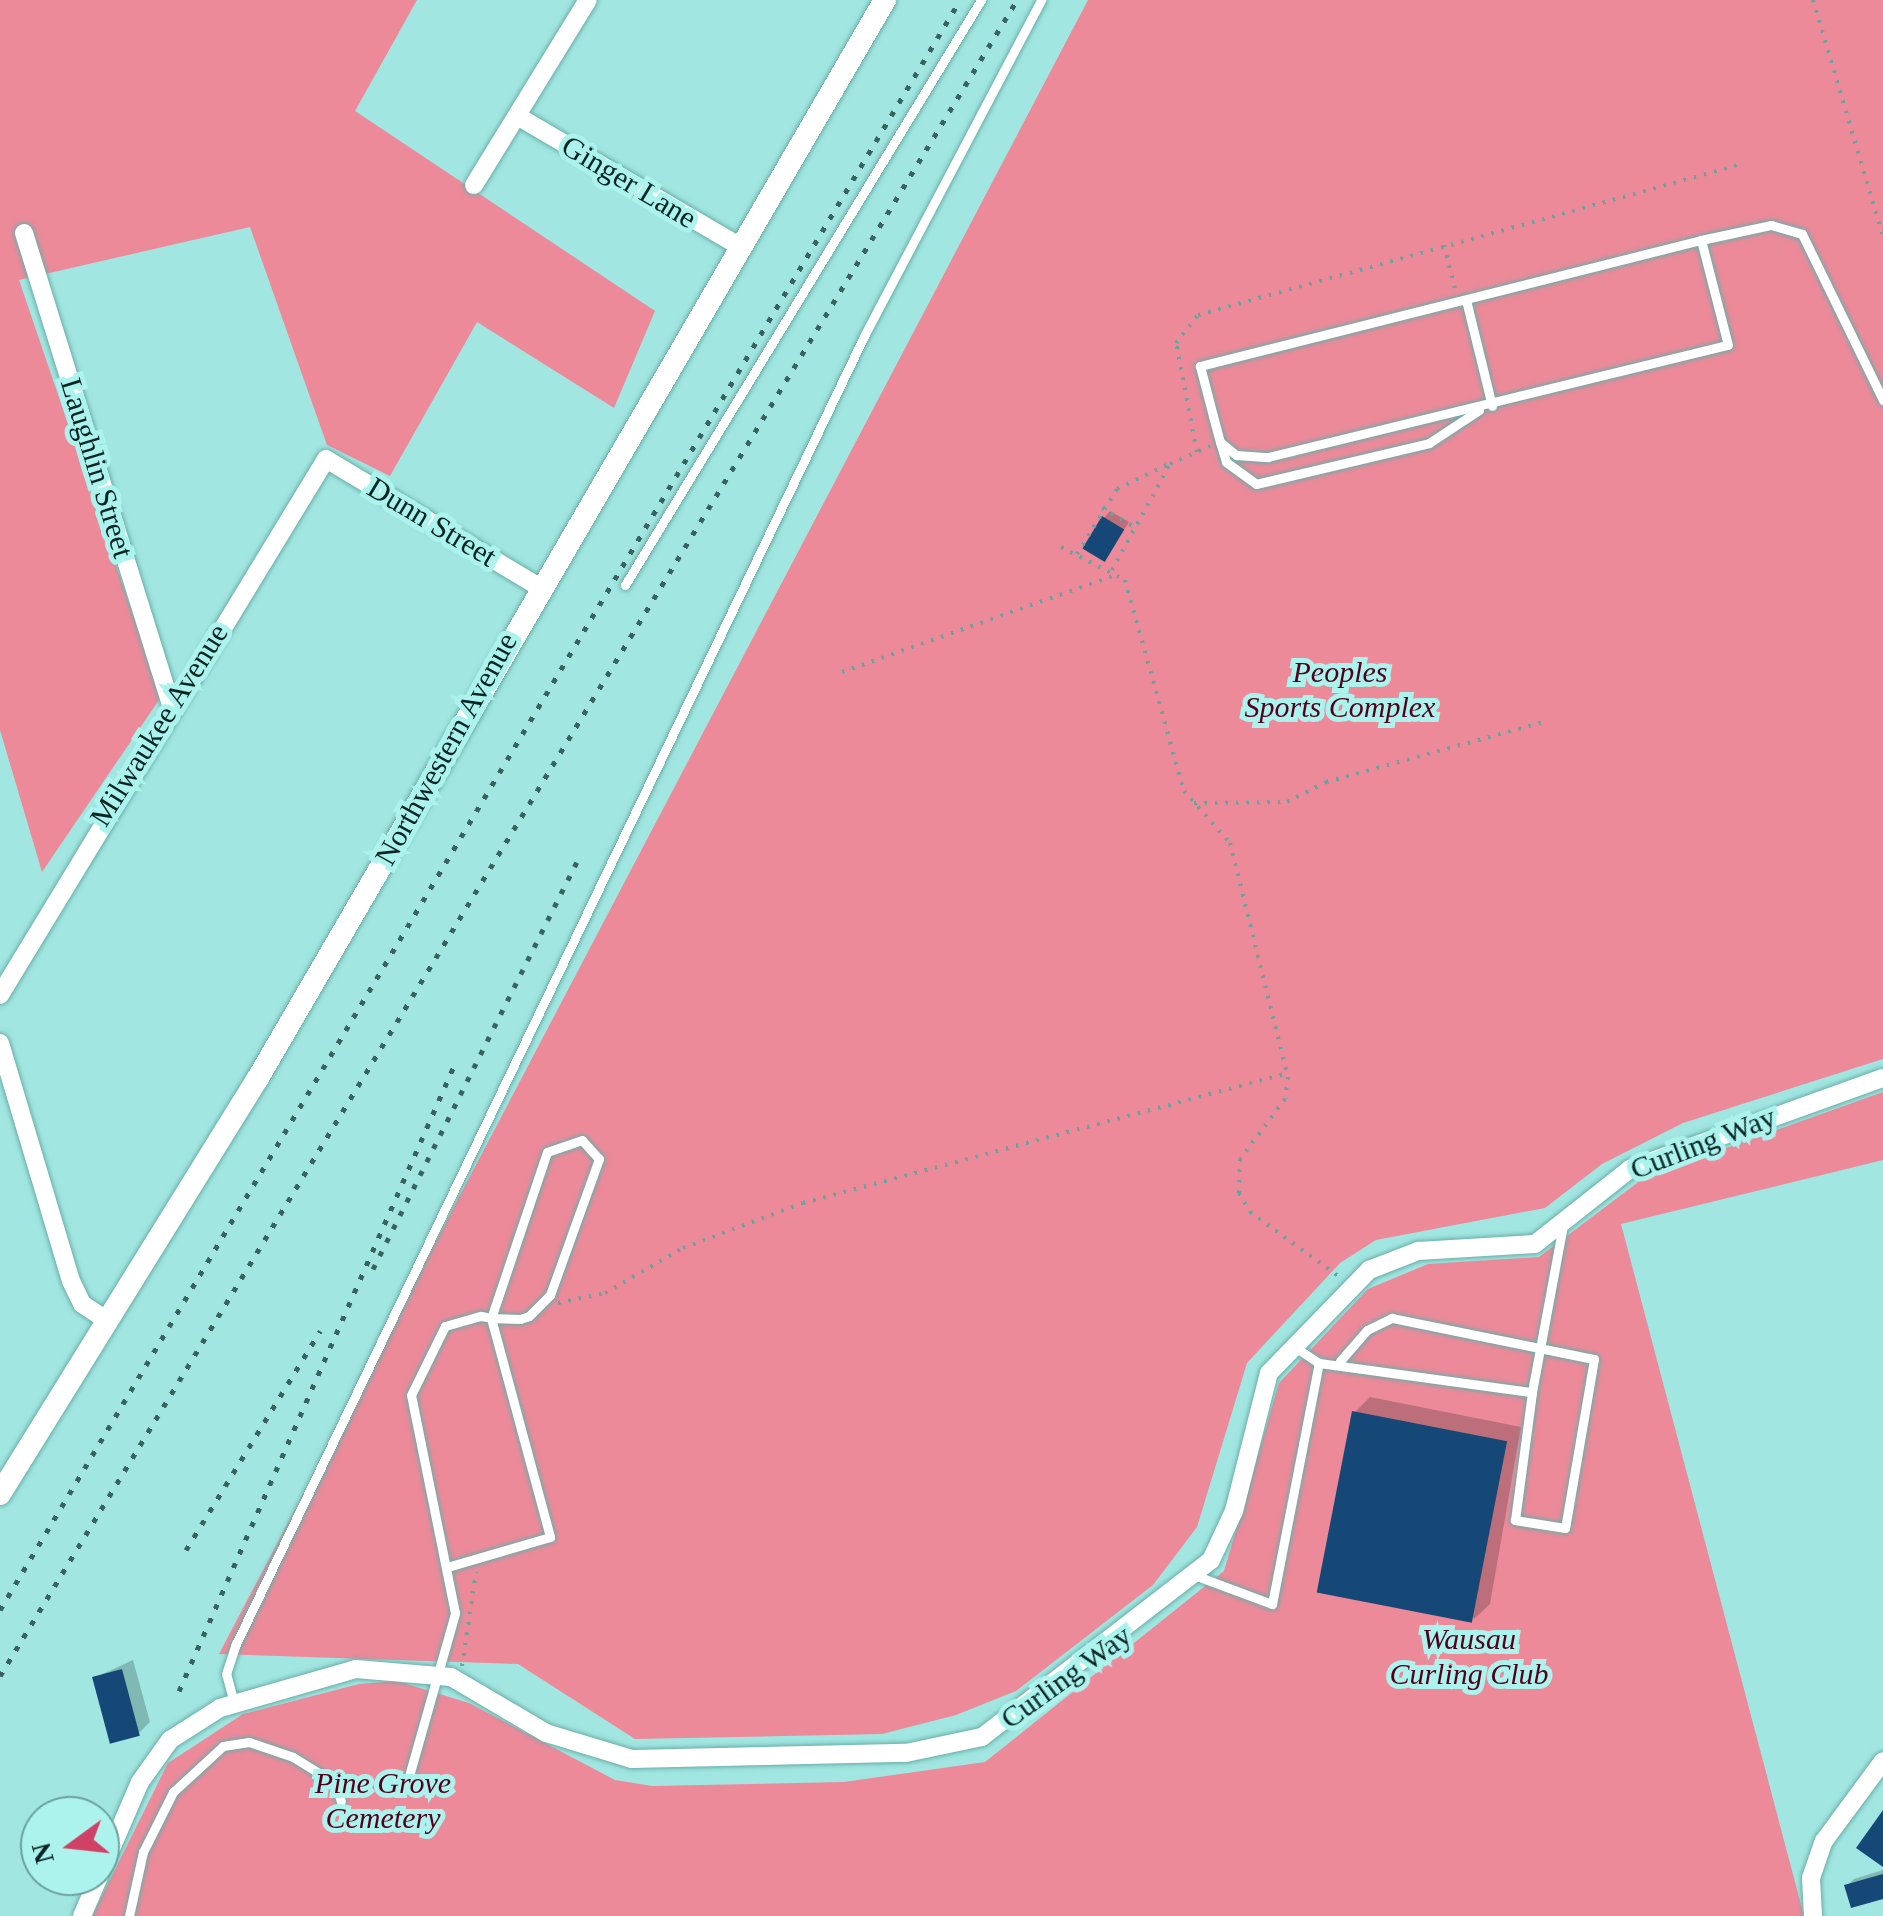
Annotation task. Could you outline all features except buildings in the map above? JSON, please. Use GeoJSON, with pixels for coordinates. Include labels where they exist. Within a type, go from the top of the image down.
{"type":"FeatureCollection","features":[{"type":"Feature","properties":{"kind":"street"},"geometry":{"type":"LineString","coordinates":[[474,185],[588,0]]}},
{"type":"Feature","properties":{"kind":"street","name":"Northwestern Avenue"},"geometry":{"type":"LineString","coordinates":[[0,1494],[306,996],[537,586],[885,0]]}},
{"type":"Feature","properties":{"kind":"street","name":"Ginger Lane"},"geometry":{"type":"LineString","coordinates":[[519,117],[739,246]]}},
{"type":"Feature","properties":{"kind":"street","name":"Laughlin Street"},"geometry":{"type":"LineString","coordinates":[[24,233],[171,704]]}},
{"type":"Feature","properties":{"kind":"street","name":"Milwaukee Avenue"},"geometry":{"type":"LineString","coordinates":[[0,995],[171,704],[326,459]]}},
{"type":"Feature","properties":{"kind":"street","name":"Dunn Street"},"geometry":{"type":"LineString","coordinates":[[326,459],[537,586]]}},
{"type":"Feature","properties":{"kind":"street"},"geometry":{"type":"LineString","coordinates":[[0,1043],[71,1281],[82,1304],[108,1320]]}},
{"type":"Feature","properties":{"kind":"street","name":"Curling Way"},"geometry":{"type":"LineString","coordinates":[[82,1916],[151,1764],[188,1726],[234,1703],[356,1669],[440,1674],[562,1740],[632,1759],[922,1752],[1009,1721],[1197,1576],[1230,1526],[1258,1398],[1291,1345],[1348,1288],[1406,1254],[1502,1252],[1562,1230],[1630,1169],[1883,1078]]}},
{"type":"Feature","properties":{"kind":"street"},"geometry":{"type":"LineString","coordinates":[[1813,1916],[1811,1878],[1824,1841],[1883,1762]]}},
{"type":"Feature","properties":{"kind":"lane"},"geometry":{"type":"LineString","coordinates":[[626,585],[982,0]]}},
{"type":"Feature","properties":{"kind":"lane"},"geometry":{"type":"LineString","coordinates":[[234,1703],[226,1674],[236,1644],[864,336],[1041,0]]}},
{"type":"Feature","properties":{"kind":"lane"},"geometry":{"type":"LineString","coordinates":[[1480,410],[1436,441],[1279,484],[1238,477],[1220,442],[1200,366],[1771,225],[1802,234],[1883,400]]}},
{"type":"Feature","properties":{"kind":"lane"},"geometry":{"type":"LineString","coordinates":[[1220,442],[1236,455],[1268,457],[1480,410],[1728,345],[1701,240]]}},
{"type":"Feature","properties":{"kind":"lane"},"geometry":{"type":"LineString","coordinates":[[1462,301],[1492,406]]}},
{"type":"Feature","properties":{"kind":"lane"},"geometry":{"type":"LineString","coordinates":[[407,1783],[455,1613],[451,1566],[411,1395],[444,1326],[491,1318],[520,1319],[544,1304],[599,1158],[582,1140],[547,1152],[491,1318],[550,1537],[451,1566]]}},
{"type":"Feature","properties":{"kind":"lane"},"geometry":{"type":"LineString","coordinates":[[1340,1361],[1366,1330],[1392,1318],[1540,1348],[1594,1359],[1565,1528],[1515,1520],[1532,1392],[1540,1348],[1562,1230]]}},
{"type":"Feature","properties":{"kind":"lane"},"geometry":{"type":"LineString","coordinates":[[1291,1345],[1319,1363],[1340,1361],[1532,1392]]}},
{"type":"Feature","properties":{"kind":"lane"},"geometry":{"type":"LineString","coordinates":[[1197,1576],[1272,1604],[1319,1363]]}},
{"type":"Feature","properties":{"kind":"lane"},"geometry":{"type":"LineString","coordinates":[[129,1916],[143,1852],[173,1792],[223,1746],[262,1744],[293,1757],[335,1783],[341,1801]]}},
{"type":"Feature","properties":{"kind":"path"},"geometry":{"type":"LineString","coordinates":[[1813,0],[1883,236]]}},
{"type":"Feature","properties":{"kind":"path"},"geometry":{"type":"LineString","coordinates":[[1197,452],[1176,343],[1190,320],[1249,294],[1738,165]]}},
{"type":"Feature","properties":{"kind":"path"},"geometry":{"type":"LineString","coordinates":[[1444,245],[1462,301]]}},
{"type":"Feature","properties":{"kind":"path"},"geometry":{"type":"LineString","coordinates":[[1077,554],[1102,508],[1124,483],[1220,442]]}},
{"type":"Feature","properties":{"kind":"path"},"geometry":{"type":"LineString","coordinates":[[1112,570],[1170,464]]}},
{"type":"Feature","properties":{"kind":"path"},"geometry":{"type":"LineString","coordinates":[[1102,508],[1135,527]]}},
{"type":"Feature","properties":{"kind":"path"},"geometry":{"type":"LineString","coordinates":[[1061,547],[1119,574],[1194,803],[1230,844],[1288,1073],[1285,1099],[1240,1159],[1239,1193],[1250,1212],[1348,1288]]}},
{"type":"Feature","properties":{"kind":"path"},"geometry":{"type":"LineString","coordinates":[[842,672],[1119,574]]}},
{"type":"Feature","properties":{"kind":"path"},"geometry":{"type":"LineString","coordinates":[[1194,803],[1287,802],[1326,782],[1548,721]]}},
{"type":"Feature","properties":{"kind":"path"},"geometry":{"type":"LineString","coordinates":[[544,1304],[593,1298],[682,1248],[803,1202],[1288,1073]]}},
{"type":"Feature","properties":{"kind":"path"},"geometry":{"type":"LineString","coordinates":[[462,1666],[476,1572]]}},
{"type":"Feature","properties":{"kind":"green space"},"geometry":{"type":"Polygon","coordinates":[[[0,0],[417,0],[355,111],[655,311],[614,408],[477,322],[390,476],[327,445],[250,227],[19,280],[161,697],[42,872],[0,730],[0,0]]]}},
{"type":"Feature","properties":{"kind":"green space","name":"Peoples Sports Complex"},"geometry":{"type":"Polygon","coordinates":[[[1088,0],[1883,0],[1883,1059],[1683,1123],[1602,1164],[1545,1208],[1376,1240],[1340,1263],[1247,1363],[1197,1527],[1153,1585],[1016,1691],[956,1715],[882,1734],[635,1739],[518,1664],[219,1654],[1088,0]]]}},
{"type":"Feature","properties":{"kind":"green space","name":"Wausau Curling Club"},"geometry":{"type":"Polygon","coordinates":[[[1883,1092],[1883,1160],[1621,1224],[1804,1916],[92,1916],[102,1896],[120,1896],[120,1860],[168,1763],[243,1714],[359,1684],[397,1681],[469,1703],[615,1780],[652,1786],[844,1782],[985,1762],[1224,1571],[1279,1383],[1368,1289],[1428,1264],[1539,1257],[1645,1177],[1883,1092]]]}},
{"type":"Feature","properties":{"kind":"railway"},"geometry":{"type":"LineString","coordinates":[[0,1610],[960,0]]}},
{"type":"Feature","properties":{"kind":"railway"},"geometry":{"type":"LineString","coordinates":[[0,1676],[1017,0]]}},
{"type":"Feature","properties":{"kind":"railway"},"geometry":{"type":"LineString","coordinates":[[373,1269],[579,858]]}},
{"type":"Feature","properties":{"kind":"railway"},"geometry":{"type":"LineString","coordinates":[[179,1691],[454,1066]]}},
{"type":"Feature","properties":{"kind":"railway"},"geometry":{"type":"LineString","coordinates":[[186,1550],[320,1331]]}},
{"type":"Feature","properties":{"kind":"park label","name":"Pine Grove Cemetery"},"geometry":{"type":"Point","coordinates":[383,1800]}}]}
